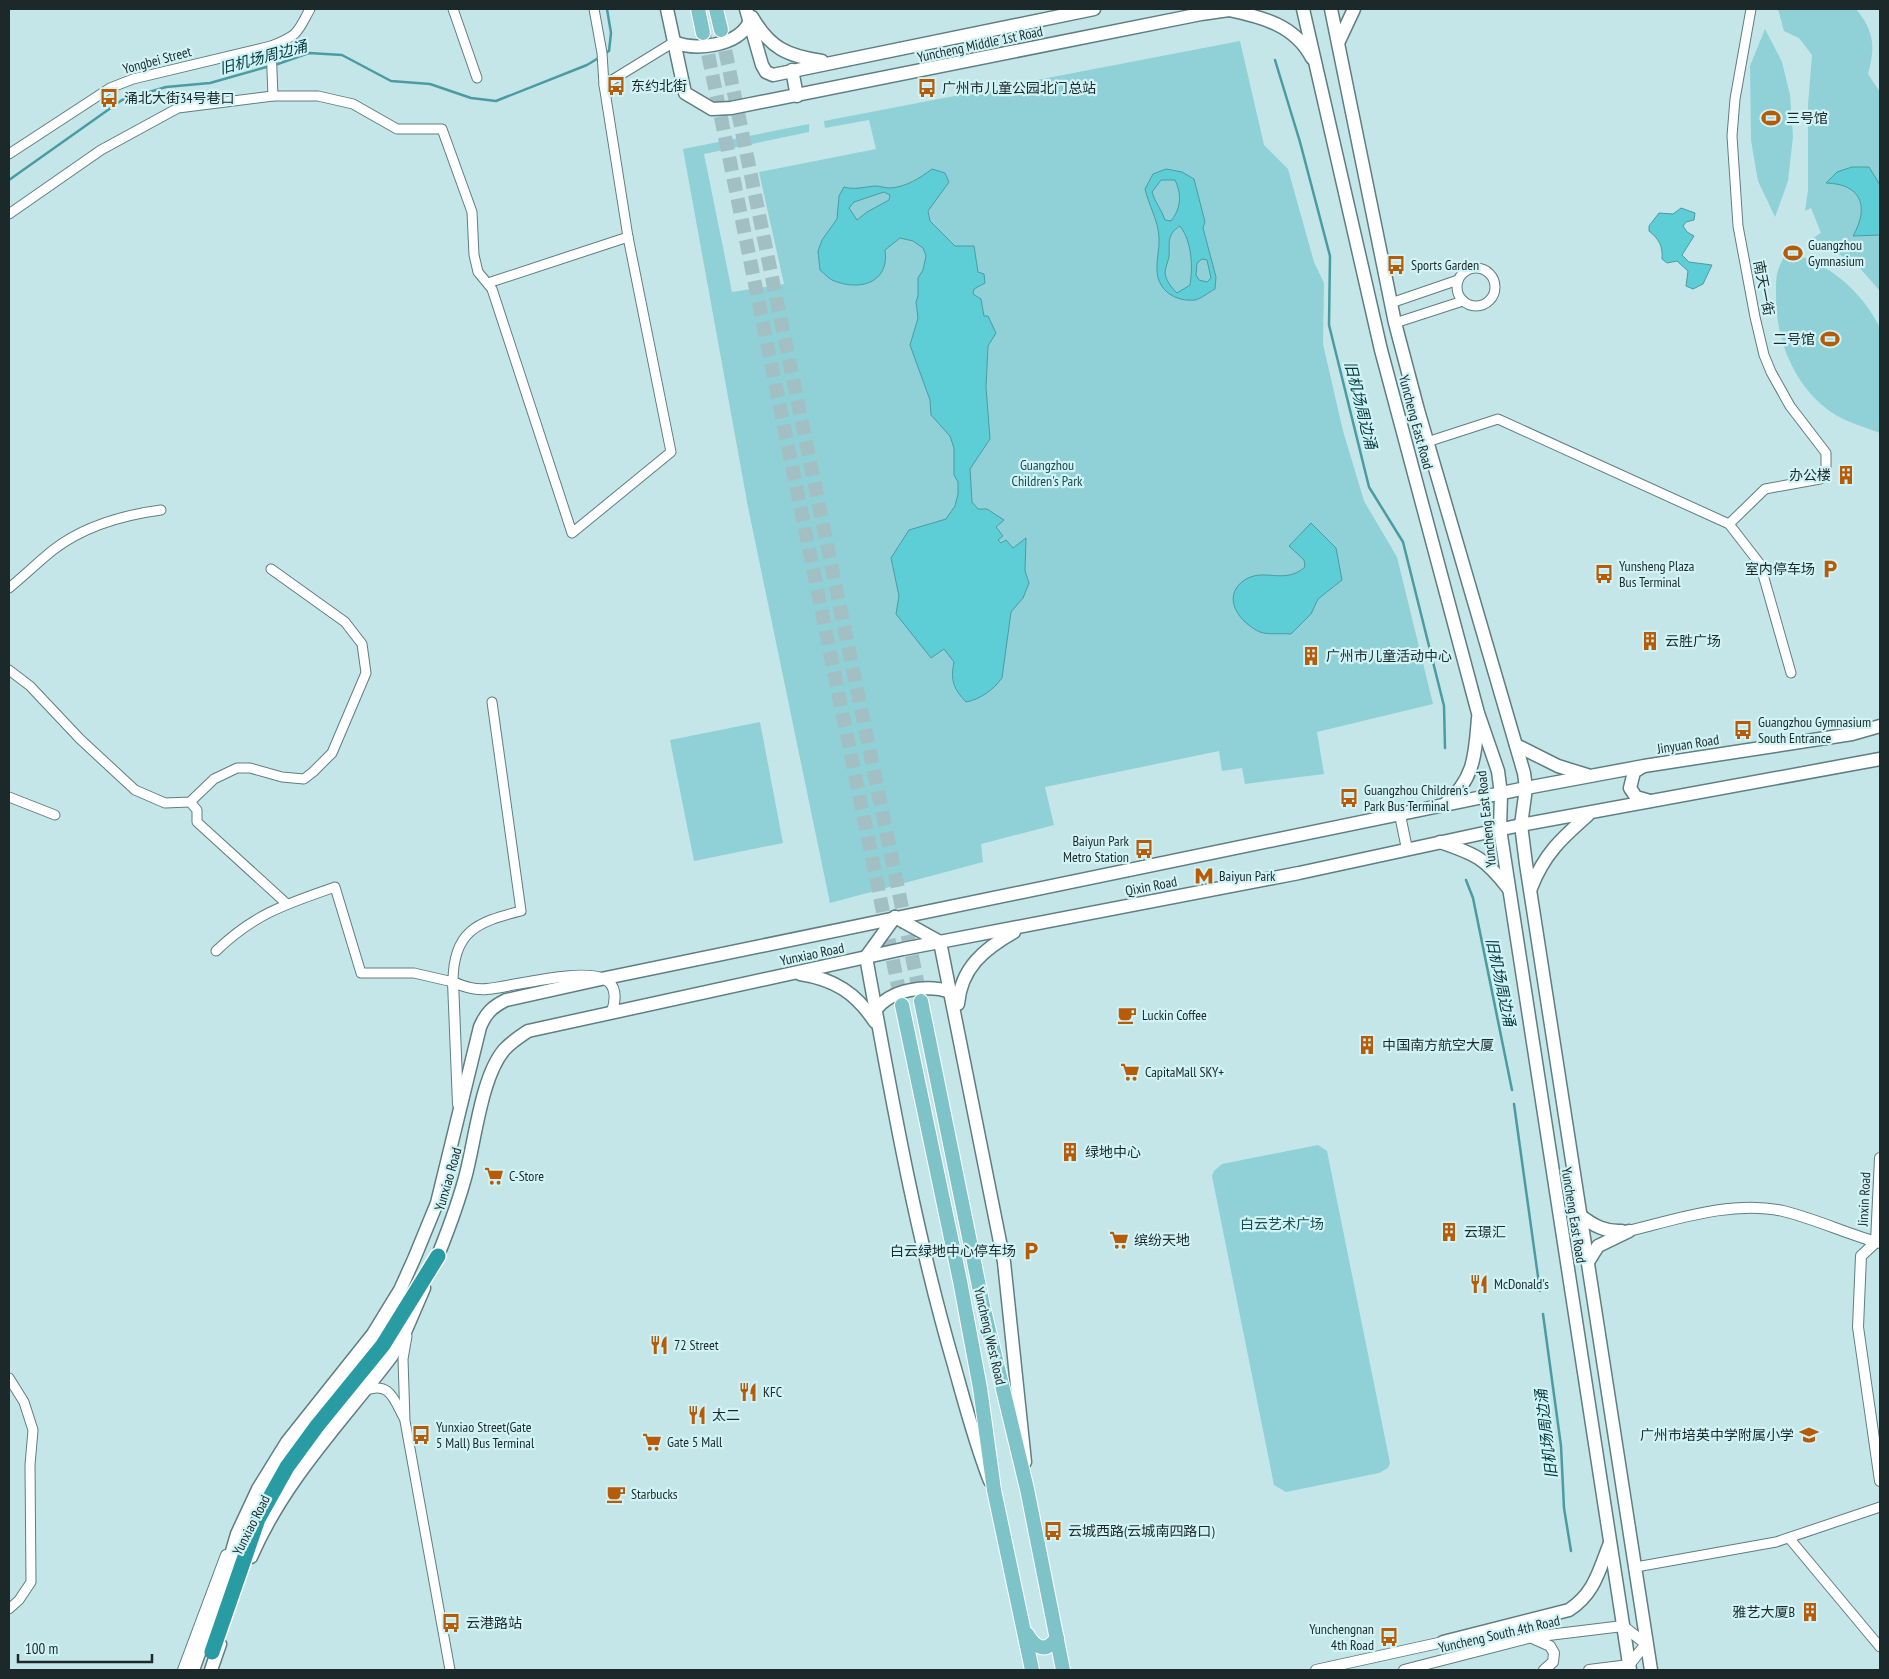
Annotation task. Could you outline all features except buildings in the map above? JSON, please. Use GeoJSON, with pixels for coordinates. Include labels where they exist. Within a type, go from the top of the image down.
{"type":"FeatureCollection","features":[{"type":"Feature","properties":{"kind":"highway"},"geometry":{"type":"LineString","coordinates":[[212,1652],[238,1572],[258,1519],[287,1467],[317,1426],[382,1345],[438,1256]]}},
{"type":"Feature","properties":{"kind":"main road","name":"Yuncheng Middle 1st Road"},"geometry":{"type":"LineString","coordinates":[[666,9],[685,93],[697,102],[712,109],[731,108],[796,96],[1203,11],[1233,9],[1259,15],[1274,21],[1301,43],[1317,66]]}},
{"type":"Feature","properties":{"kind":"main road"},"geometry":{"type":"LineString","coordinates":[[698,9],[704,33]]}},
{"type":"Feature","properties":{"kind":"main road"},"geometry":{"type":"LineString","coordinates":[[716,9],[721,30]]}},
{"type":"Feature","properties":{"kind":"main road"},"geometry":{"type":"LineString","coordinates":[[674,42],[694,47],[732,40],[744,32],[749,23],[747,9]]}},
{"type":"Feature","properties":{"kind":"main road"},"geometry":{"type":"LineString","coordinates":[[747,9],[764,37],[776,46],[800,58],[834,62]]}},
{"type":"Feature","properties":{"kind":"main road","name":"Yuncheng Middle 1st Road"},"geometry":{"type":"LineString","coordinates":[[749,23],[760,59],[766,72],[773,75],[1094,9]]}},
{"type":"Feature","properties":{"kind":"main road","name":"Yuncheng East Road"},"geometry":{"type":"LineString","coordinates":[[1303,9],[1381,350],[1478,713],[1498,771],[1501,794],[1500,830],[1630,1667]]}},
{"type":"Feature","properties":{"kind":"main road","name":"Yuncheng East Road"},"geometry":{"type":"LineString","coordinates":[[1331,9],[1395,322],[1427,442],[1524,773],[1526,788],[1521,825],[1530,890],[1582,1216],[1650,1670]]}},
{"type":"Feature","properties":{"kind":"main road"},"geometry":{"type":"LineString","coordinates":[[1339,41],[1354,9]]}},
{"type":"Feature","properties":{"kind":"main road"},"geometry":{"type":"LineString","coordinates":[[792,70],[796,96]]}},
{"type":"Feature","properties":{"kind":"main road"},"geometry":{"type":"LineString","coordinates":[[1442,806],[1462,788],[1474,762],[1478,713]]}},
{"type":"Feature","properties":{"kind":"main road","name":"Jinyuan Road"},"geometry":{"type":"LineString","coordinates":[[1501,794],[1644,766],[1852,734],[1880,726]]}},
{"type":"Feature","properties":{"kind":"main road"},"geometry":{"type":"LineString","coordinates":[[1852,734],[1880,731]]}},
{"type":"Feature","properties":{"kind":"main road"},"geometry":{"type":"LineString","coordinates":[[1516,745],[1558,766],[1590,776]]}},
{"type":"Feature","properties":{"kind":"main road"},"geometry":{"type":"LineString","coordinates":[[1521,825],[1880,760]]}},
{"type":"Feature","properties":{"kind":"main road"},"geometry":{"type":"LineString","coordinates":[[1644,766],[1634,772],[1630,788],[1636,797],[1642,801],[1655,802]]}},
{"type":"Feature","properties":{"kind":"main road","name":"Qixin Road"},"geometry":{"type":"LineString","coordinates":[[896,917],[1501,794]]}},
{"type":"Feature","properties":{"kind":"main road"},"geometry":{"type":"LineString","coordinates":[[1530,890],[1544,859],[1555,845],[1588,814]]}},
{"type":"Feature","properties":{"kind":"main road","name":"Qixin Road"},"geometry":{"type":"LineString","coordinates":[[903,949],[1299,873],[1521,825]]}},
{"type":"Feature","properties":{"kind":"main road"},"geometry":{"type":"LineString","coordinates":[[1440,842],[1481,858],[1495,871],[1509,891]]}},
{"type":"Feature","properties":{"kind":"main road"},"geometry":{"type":"LineString","coordinates":[[994,1490],[976,1444],[936,1304],[875,1011],[866,957],[896,917],[940,942],[957,1017],[1006,1270],[1027,1489]]}},
{"type":"Feature","properties":{"kind":"main road","name":"Yunxiao Road"},"geometry":{"type":"LineString","coordinates":[[193,1670],[218,1603],[237,1534],[258,1489],[288,1442],[358,1356],[400,1290],[437,1203],[480,1027],[486,1014],[493,1006],[506,1000],[601,979],[896,917]]}},
{"type":"Feature","properties":{"kind":"main road"},"geometry":{"type":"LineString","coordinates":[[957,1017],[960,986],[969,968],[995,943],[1024,926]]}},
{"type":"Feature","properties":{"kind":"main road"},"geometry":{"type":"LineString","coordinates":[[1517,943],[1538,940]]}},
{"type":"Feature","properties":{"kind":"main road","name":"Yunxiao Road"},"geometry":{"type":"LineString","coordinates":[[211,1670],[246,1570],[267,1523],[306,1461],[391,1357],[402,1339],[438,1256],[465,1179],[488,1082],[503,1050],[528,1031],[612,1011],[903,949]]}},
{"type":"Feature","properties":{"kind":"main road"},"geometry":{"type":"LineString","coordinates":[[773,978],[797,974],[836,984],[858,999],[878,1028]]}},
{"type":"Feature","properties":{"kind":"main road"},"geometry":{"type":"LineString","coordinates":[[875,1011],[886,998],[892,995],[926,989],[951,992]]}},
{"type":"Feature","properties":{"kind":"main road","name":"Yuncheng West Road"},"geometry":{"type":"LineString","coordinates":[[921,1001],[983,1306],[1027,1489],[1063,1670]]}},
{"type":"Feature","properties":{"kind":"main road","name":"Yuncheng West Road"},"geometry":{"type":"LineString","coordinates":[[902,1005],[964,1299],[980,1388],[994,1490],[1032,1670]]}},
{"type":"Feature","properties":{"kind":"main road"},"geometry":{"type":"LineString","coordinates":[[1551,1160],[1571,1156]]}},
{"type":"Feature","properties":{"kind":"main road"},"geometry":{"type":"LineString","coordinates":[[1582,1216],[1590,1223],[1608,1231],[1629,1231]]}},
{"type":"Feature","properties":{"kind":"main road"},"geometry":{"type":"LineString","coordinates":[[1588,1262],[1598,1246],[1629,1231]]}},
{"type":"Feature","properties":{"kind":"main road"},"geometry":{"type":"LineString","coordinates":[[1443,1642],[1569,1610],[1585,1598],[1591,1590],[1609,1537],[1629,1527]]}},
{"type":"Feature","properties":{"kind":"main road"},"geometry":{"type":"LineString","coordinates":[[1025,1632],[1035,1646],[1042,1648],[1048,1648],[1057,1638],[1064,1658],[1072,1670]]}},
{"type":"Feature","properties":{"kind":"main road"},"geometry":{"type":"LineString","coordinates":[[1022,1670],[1025,1632]]}},
{"type":"Feature","properties":{"kind":"street"},"geometry":{"type":"LineString","coordinates":[[452,9],[477,78]]}},
{"type":"Feature","properties":{"kind":"street"},"geometry":{"type":"LineString","coordinates":[[9,214],[101,150],[169,111],[178,108],[273,96],[318,96],[353,104],[397,129],[442,129],[472,212],[474,255],[478,272],[492,289],[572,533],[671,452],[628,237],[594,9]]}},
{"type":"Feature","properties":{"kind":"street","name":"南天一街"},"geometry":{"type":"LineString","coordinates":[[1730,524],[1765,488],[1820,479],[1826,468],[1826,453],[1790,406],[1764,355],[1738,226],[1732,136],[1735,99],[1751,9]]}},
{"type":"Feature","properties":{"kind":"street","name":"Yongbei Street"},"geometry":{"type":"LineString","coordinates":[[9,154],[110,88],[133,79],[271,46],[297,33],[306,11]]}},
{"type":"Feature","properties":{"kind":"street"},"geometry":{"type":"LineString","coordinates":[[604,85],[674,42]]}},
{"type":"Feature","properties":{"kind":"street"},"geometry":{"type":"LineString","coordinates":[[271,46],[273,96]]}},
{"type":"Feature","properties":{"kind":"street"},"geometry":{"type":"LineString","coordinates":[[488,283],[628,237]]}},
{"type":"Feature","properties":{"kind":"street"},"geometry":{"type":"LineString","coordinates":[[1391,303],[1458,280],[1468,270],[1479,268],[1490,273],[1495,283],[1492,298],[1484,305],[1472,306],[1463,301],[1457,291],[1458,280]]}},
{"type":"Feature","properties":{"kind":"street"},"geometry":{"type":"LineString","coordinates":[[1395,322],[1463,301]]}},
{"type":"Feature","properties":{"kind":"street"},"geometry":{"type":"LineString","coordinates":[[1427,442],[1498,419],[1730,524],[1760,564],[1791,673]]}},
{"type":"Feature","properties":{"kind":"street"},"geometry":{"type":"LineString","coordinates":[[9,588],[54,549],[87,530],[124,515],[161,510]]}},
{"type":"Feature","properties":{"kind":"street"},"geometry":{"type":"LineString","coordinates":[[9,670],[30,686],[80,738],[135,790],[165,803],[190,802],[214,779],[237,768],[250,768],[289,778],[304,779],[332,753],[366,673],[362,644],[345,622],[271,569]]}},
{"type":"Feature","properties":{"kind":"street"},"geometry":{"type":"LineString","coordinates":[[459,1113],[453,961],[462,939],[491,918],[521,911],[492,702]]}},
{"type":"Feature","properties":{"kind":"street"},"geometry":{"type":"LineString","coordinates":[[9,797],[55,815]]}},
{"type":"Feature","properties":{"kind":"street"},"geometry":{"type":"LineString","coordinates":[[190,802],[197,810],[197,822],[287,904]]}},
{"type":"Feature","properties":{"kind":"street"},"geometry":{"type":"LineString","coordinates":[[1400,815],[1406,849]]}},
{"type":"Feature","properties":{"kind":"street"},"geometry":{"type":"LineString","coordinates":[[216,951],[234,934],[272,910],[335,887],[361,973],[414,973],[453,982],[464,987],[488,989],[562,977],[601,979],[608,982],[613,989],[615,996],[612,1011]]}},
{"type":"Feature","properties":{"kind":"street","name":"Jinxin Road"},"geometry":{"type":"LineString","coordinates":[[1878,1242],[1880,1158]]}},
{"type":"Feature","properties":{"kind":"street"},"geometry":{"type":"LineString","coordinates":[[1629,1231],[1730,1209],[1762,1208],[1784,1211],[1878,1242]]}},
{"type":"Feature","properties":{"kind":"street","name":"Jinxin Road"},"geometry":{"type":"LineString","coordinates":[[1878,1242],[1880,1223]]}},
{"type":"Feature","properties":{"kind":"street"},"geometry":{"type":"LineString","coordinates":[[1878,1242],[1861,1256],[1858,1327],[1880,1481]]}},
{"type":"Feature","properties":{"kind":"street"},"geometry":{"type":"LineString","coordinates":[[422,1294],[405,1345],[403,1359],[405,1421],[450,1670]]}},
{"type":"Feature","properties":{"kind":"street"},"geometry":{"type":"LineString","coordinates":[[9,1378],[24,1402],[33,1430],[30,1465],[31,1582],[19,1600],[9,1609]]}},
{"type":"Feature","properties":{"kind":"street"},"geometry":{"type":"LineString","coordinates":[[362,1392],[380,1388],[390,1392],[405,1421]]}},
{"type":"Feature","properties":{"kind":"street"},"geometry":{"type":"LineString","coordinates":[[1636,1567],[1789,1538],[1880,1507]]}},
{"type":"Feature","properties":{"kind":"street"},"geometry":{"type":"LineString","coordinates":[[246,1513],[252,1523],[257,1526],[267,1523]]}},
{"type":"Feature","properties":{"kind":"street"},"geometry":{"type":"LineString","coordinates":[[183,1670],[217,1577],[237,1534]]}},
{"type":"Feature","properties":{"kind":"street"},"geometry":{"type":"LineString","coordinates":[[1789,1538],[1880,1647]]}},
{"type":"Feature","properties":{"kind":"street"},"geometry":{"type":"LineString","coordinates":[[1589,1670],[1630,1667],[1646,1644],[1623,1626]]}},
{"type":"Feature","properties":{"kind":"street","name":"Yuncheng South 4th Road"},"geometry":{"type":"LineString","coordinates":[[1404,1670],[1532,1638],[1623,1626]]}},
{"type":"Feature","properties":{"kind":"street"},"geometry":{"type":"LineString","coordinates":[[1316,1670],[1443,1642],[1532,1638],[1550,1646],[1554,1653],[1553,1662],[1544,1670]]}},
{"type":"Feature","properties":{"kind":"green space"},"geometry":{"type":"Polygon","coordinates":[[[1778,9],[1856,9],[1870,33],[1872,56],[1868,74],[1880,92],[1880,291],[1858,266],[1813,238],[1821,233],[1811,208],[1805,211],[1808,190],[1808,105],[1812,55],[1799,38],[1784,31],[1778,9]]]}},
{"type":"Feature","properties":{"kind":"green space","name":"三号馆"},"geometry":{"type":"Polygon","coordinates":[[[1765,29],[1782,62],[1790,95],[1793,136],[1788,181],[1775,217],[1758,181],[1751,140],[1750,66],[1765,29]]]}},
{"type":"Feature","properties":{"kind":"green space","name":"Guangzhou Children's Park"},"geometry":{"type":"Polygon","coordinates":[[[1240,41],[1264,145],[1288,169],[1314,262],[1324,283],[1323,344],[1343,431],[1364,501],[1397,557],[1433,704],[1317,732],[1324,774],[1245,784],[1242,768],[1222,771],[1219,751],[1045,787],[1054,825],[981,844],[983,862],[830,903],[748,507],[683,149],[809,124],[809,132],[704,154],[732,292],[784,284],[759,172],[876,149],[869,120],[825,128],[824,121],[1240,41]]]}},
{"type":"Feature","properties":{"kind":"green space","name":"二号馆"},"geometry":{"type":"Polygon","coordinates":[[[1786,252],[1815,262],[1842,280],[1863,302],[1880,328],[1880,433],[1831,412],[1806,388],[1789,359],[1779,327],[1776,291],[1779,268],[1786,252]]]}},
{"type":"Feature","properties":{"kind":"green space"},"geometry":{"type":"Polygon","coordinates":[[[760,722],[783,843],[694,861],[670,740],[760,722]]]}},
{"type":"Feature","properties":{"kind":"green space","name":"白云艺术广场"},"geometry":{"type":"Polygon","coordinates":[[[1318,1145],[1327,1151],[1390,1463],[1388,1468],[1379,1473],[1286,1492],[1274,1485],[1212,1176],[1214,1171],[1222,1164],[1318,1145]]]}},
{"type":"Feature","properties":{"kind":"shaded area"},"geometry":{"type":"Polygon","coordinates":[[[1852,167],[1869,167],[1880,185],[1880,235],[1853,236],[1861,215],[1859,199],[1847,187],[1826,183],[1837,172],[1852,167]]]}},
{"type":"Feature","properties":{"kind":"shaded area"},"geometry":{"type":"Polygon","coordinates":[[[932,169],[945,173],[949,182],[928,211],[930,221],[955,246],[974,246],[978,272],[984,274],[985,283],[974,289],[973,294],[981,299],[984,316],[988,316],[996,333],[988,346],[986,387],[990,439],[970,469],[972,502],[978,509],[987,509],[1004,520],[996,527],[1003,536],[998,540],[1001,543],[1006,540],[1013,548],[1026,538],[1025,571],[1029,583],[1023,598],[1011,612],[1002,678],[995,686],[977,699],[966,702],[958,693],[954,684],[952,674],[954,662],[944,649],[931,658],[896,614],[899,596],[891,558],[909,530],[946,519],[955,506],[958,494],[958,482],[954,475],[954,448],[950,436],[931,415],[930,400],[910,345],[918,318],[916,302],[918,278],[923,270],[926,256],[923,248],[913,241],[900,238],[885,250],[883,270],[878,277],[871,282],[852,285],[832,280],[820,270],[818,251],[822,240],[837,219],[839,196],[844,187],[875,186],[888,188],[902,186],[932,169]],[[884,192],[854,202],[849,208],[857,220],[889,200],[890,195],[884,192]]]}},
{"type":"Feature","properties":{"kind":"shaded area"},"geometry":{"type":"Polygon","coordinates":[[[1166,169],[1182,172],[1194,179],[1205,222],[1203,228],[1216,277],[1215,289],[1195,300],[1181,299],[1169,294],[1158,278],[1158,231],[1145,189],[1153,174],[1166,169]],[[1161,180],[1152,192],[1165,220],[1171,221],[1179,206],[1179,191],[1175,180],[1161,180]],[[1180,226],[1176,229],[1170,240],[1169,257],[1165,273],[1171,287],[1177,293],[1190,285],[1191,262],[1184,232],[1180,226]],[[1202,259],[1197,263],[1196,275],[1199,280],[1207,282],[1211,278],[1207,260],[1202,259]]]}},
{"type":"Feature","properties":{"kind":"shaded area"},"geometry":{"type":"Polygon","coordinates":[[[1681,208],[1695,213],[1694,220],[1686,222],[1683,226],[1687,232],[1694,236],[1682,255],[1689,262],[1712,265],[1703,284],[1693,289],[1686,286],[1688,271],[1677,261],[1667,263],[1662,259],[1660,243],[1649,231],[1649,226],[1659,213],[1673,214],[1681,208]]]}},
{"type":"Feature","properties":{"kind":"shaded area"},"geometry":{"type":"Polygon","coordinates":[[[1311,523],[1336,548],[1342,580],[1318,599],[1311,614],[1291,634],[1260,632],[1246,623],[1236,610],[1233,602],[1237,588],[1243,581],[1251,577],[1258,575],[1289,575],[1305,567],[1304,560],[1289,546],[1311,523]]]}},
{"type":"Feature","properties":{"kind":"waterway","name":"旧机场周边涌"},"geometry":{"type":"LineString","coordinates":[[604,54],[609,51],[611,33],[607,9]]}},
{"type":"Feature","properties":{"kind":"waterway","name":"旧机场周边涌"},"geometry":{"type":"LineString","coordinates":[[275,65],[309,53],[342,55],[391,81],[430,84],[471,98],[496,101],[587,65],[600,57]]}},
{"type":"Feature","properties":{"kind":"waterway","name":"旧机场周边涌"},"geometry":{"type":"LineString","coordinates":[[1275,60],[1300,142],[1330,256],[1329,325],[1369,487],[1403,542],[1444,706],[1445,748]]}},
{"type":"Feature","properties":{"kind":"waterway","name":"旧机场周边涌"},"geometry":{"type":"LineString","coordinates":[[9,180],[122,100],[166,87],[210,83],[270,66]]}},
{"type":"Feature","properties":{"kind":"waterway","name":"旧机场周边涌"},"geometry":{"type":"LineString","coordinates":[[1466,880],[1473,898],[1512,1090]]}},
{"type":"Feature","properties":{"kind":"waterway","name":"旧机场周边涌"},"geometry":{"type":"LineString","coordinates":[[1514,1104],[1540,1291]]}},
{"type":"Feature","properties":{"kind":"waterway","name":"旧机场周边涌"},"geometry":{"type":"LineString","coordinates":[[1543,1314],[1561,1446],[1564,1508],[1571,1551]]}},
{"type":"Feature","properties":{"kind":"tunnel"},"geometry":{"type":"LineString","coordinates":[[721,30],[921,1000]]}},
{"type":"Feature","properties":{"kind":"tunnel"},"geometry":{"type":"LineString","coordinates":[[704,34],[902,1005]]}},
{"type":"Feature","properties":{"kind":"place","name":"东约北街"},"geometry":{"type":"Point","coordinates":[616,86]}},
{"type":"Feature","properties":{"kind":"place","name":"广州市儿童公园北门总站"},"geometry":{"type":"Point","coordinates":[927,88]}},
{"type":"Feature","properties":{"kind":"place","name":"涌北大街34号巷口"},"geometry":{"type":"Point","coordinates":[109,98]}},
{"type":"Feature","properties":{"kind":"place","name":"三号馆"},"geometry":{"type":"Point","coordinates":[1771,118]}},
{"type":"Feature","properties":{"kind":"place","name":"Guangzhou Gymnasium"},"geometry":{"type":"Point","coordinates":[1793,253]}},
{"type":"Feature","properties":{"kind":"place","name":"Sports Garden"},"geometry":{"type":"Point","coordinates":[1396,265]}},
{"type":"Feature","properties":{"kind":"place","name":"二号馆"},"geometry":{"type":"Point","coordinates":[1830,339]}},
{"type":"Feature","properties":{"kind":"place","name":"办公楼"},"geometry":{"type":"Point","coordinates":[1846,475]}},
{"type":"Feature","properties":{"kind":"place","name":"室内停车场"},"geometry":{"type":"Point","coordinates":[1830,569]}},
{"type":"Feature","properties":{"kind":"place","name":"Yunsheng Plaza Bus Terminal"},"geometry":{"type":"Point","coordinates":[1604,574]}},
{"type":"Feature","properties":{"kind":"place","name":"云胜广场"},"geometry":{"type":"Point","coordinates":[1650,641]}},
{"type":"Feature","properties":{"kind":"place","name":"广州市儿童活动中心"},"geometry":{"type":"Point","coordinates":[1311,656]}},
{"type":"Feature","properties":{"kind":"place","name":"Guangzhou Gymnasium South Entrance"},"geometry":{"type":"Point","coordinates":[1743,730]}},
{"type":"Feature","properties":{"kind":"place","name":"Guangzhou Children's Park Bus Terminal"},"geometry":{"type":"Point","coordinates":[1349,798]}},
{"type":"Feature","properties":{"kind":"place","name":"Baiyun Park Metro Station"},"geometry":{"type":"Point","coordinates":[1144,849]}},
{"type":"Feature","properties":{"kind":"place","name":"Baiyun Park"},"geometry":{"type":"Point","coordinates":[1204,876]}},
{"type":"Feature","properties":{"kind":"place","name":"Luckin Coffee"},"geometry":{"type":"Point","coordinates":[1127,1015]}},
{"type":"Feature","properties":{"kind":"place","name":"中国南方航空大厦"},"geometry":{"type":"Point","coordinates":[1367,1045]}},
{"type":"Feature","properties":{"kind":"place","name":"CapitaMall SKY+"},"geometry":{"type":"Point","coordinates":[1130,1072]}},
{"type":"Feature","properties":{"kind":"place","name":"绿地中心"},"geometry":{"type":"Point","coordinates":[1070,1152]}},
{"type":"Feature","properties":{"kind":"place","name":"C-Store"},"geometry":{"type":"Point","coordinates":[494,1176]}},
{"type":"Feature","properties":{"kind":"place","name":"云璟汇"},"geometry":{"type":"Point","coordinates":[1449,1232]}},
{"type":"Feature","properties":{"kind":"place","name":"缤纷天地"},"geometry":{"type":"Point","coordinates":[1119,1240]}},
{"type":"Feature","properties":{"kind":"place","name":"白云绿地中心停车场"},"geometry":{"type":"Point","coordinates":[1031,1251]}},
{"type":"Feature","properties":{"kind":"place","name":"McDonald's"},"geometry":{"type":"Point","coordinates":[1479,1284]}},
{"type":"Feature","properties":{"kind":"place","name":"72 Street"},"geometry":{"type":"Point","coordinates":[659,1345]}},
{"type":"Feature","properties":{"kind":"place","name":"KFC"},"geometry":{"type":"Point","coordinates":[748,1392]}},
{"type":"Feature","properties":{"kind":"place","name":"太二"},"geometry":{"type":"Point","coordinates":[697,1415]}},
{"type":"Feature","properties":{"kind":"place","name":"Yunxiao Street(Gate 5 Mall) Bus Terminal"},"geometry":{"type":"Point","coordinates":[421,1435]}},
{"type":"Feature","properties":{"kind":"place","name":"广州市培英中学附属小学"},"geometry":{"type":"Point","coordinates":[1809,1435]}},
{"type":"Feature","properties":{"kind":"place","name":"Gate 5 Mall"},"geometry":{"type":"Point","coordinates":[652,1442]}},
{"type":"Feature","properties":{"kind":"place","name":"Starbucks"},"geometry":{"type":"Point","coordinates":[616,1494]}},
{"type":"Feature","properties":{"kind":"place","name":"云城西路(云城南四路口)"},"geometry":{"type":"Point","coordinates":[1053,1531]}},
{"type":"Feature","properties":{"kind":"place","name":"雅艺大厦B"},"geometry":{"type":"Point","coordinates":[1810,1612]}},
{"type":"Feature","properties":{"kind":"place","name":"云港路站"},"geometry":{"type":"Point","coordinates":[451,1623]}},
{"type":"Feature","properties":{"kind":"place","name":"Yunchengnan 4th Road"},"geometry":{"type":"Point","coordinates":[1389,1637]}}]}
